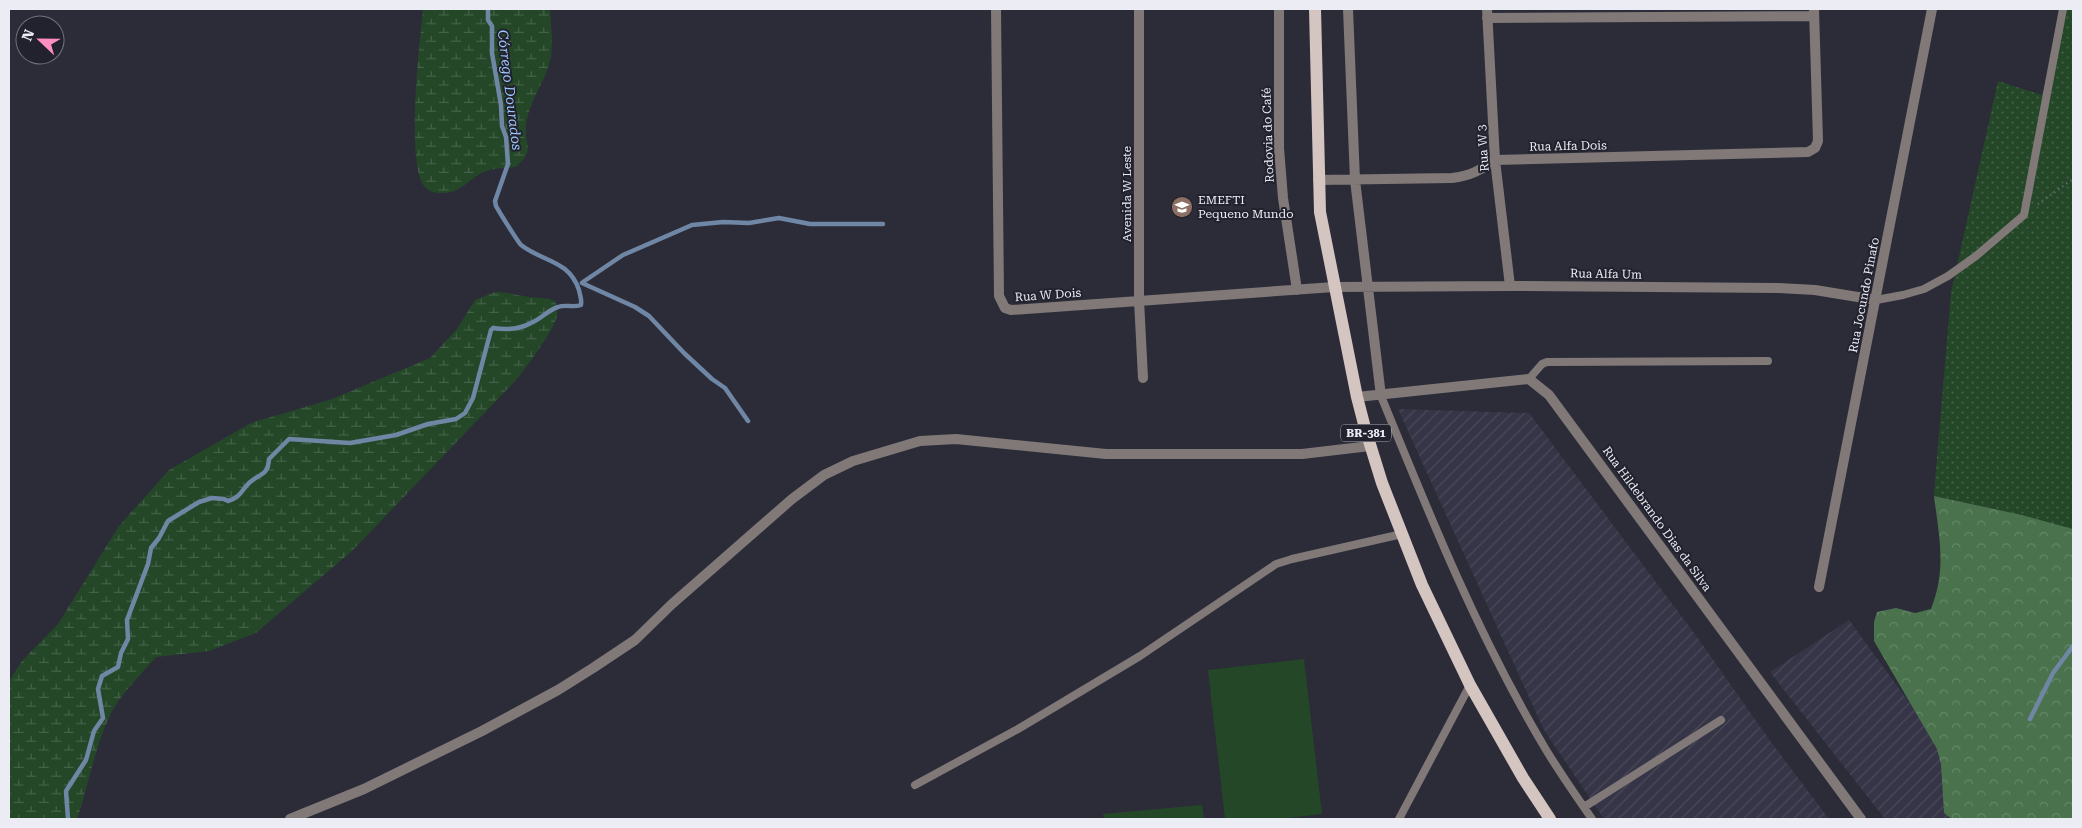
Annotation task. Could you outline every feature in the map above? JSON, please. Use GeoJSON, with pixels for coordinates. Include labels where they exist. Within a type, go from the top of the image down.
{"type":"FeatureCollection","features":[{"type":"Feature","properties":{"kind":"main road","name":"BR-381"},"geometry":{"type":"LineString","coordinates":[[1315,9],[1320,212],[1357,397],[1370,446],[1382,484],[1422,585],[1470,684],[1523,778],[1550,819]]}},
{"type":"Feature","properties":{"kind":"street","name":"Rua W Dois"},"geometry":{"type":"LineString","coordinates":[[996,9],[999,296],[1005,308],[1011,310],[1334,288]]}},
{"type":"Feature","properties":{"kind":"street","name":"Avenida W Leste"},"geometry":{"type":"LineString","coordinates":[[1139,9],[1139,300],[1143,378]]}},
{"type":"Feature","properties":{"kind":"street","name":"Rodovia do Café"},"geometry":{"type":"LineString","coordinates":[[1279,9],[1279,148],[1283,198],[1297,290]]}},
{"type":"Feature","properties":{"kind":"street"},"geometry":{"type":"LineString","coordinates":[[1348,9],[1355,180],[1369,287],[1380,396]]}},
{"type":"Feature","properties":{"kind":"street","name":"Rua Jocundo Pinafo"},"geometry":{"type":"LineString","coordinates":[[1819,587],[1932,9]]}},
{"type":"Feature","properties":{"kind":"street"},"geometry":{"type":"LineString","coordinates":[[1487,13],[1814,12]]}},
{"type":"Feature","properties":{"kind":"street","name":"Rua Alfa Dois"},"geometry":{"type":"LineString","coordinates":[[1495,160],[1808,152],[1815,148],[1818,141],[1814,12]]}},
{"type":"Feature","properties":{"kind":"street","name":"Rua W 3"},"geometry":{"type":"LineString","coordinates":[[1487,13],[1495,160],[1510,286]]}},
{"type":"Feature","properties":{"kind":"street"},"geometry":{"type":"LineString","coordinates":[[1318,180],[1452,178],[1467,176],[1480,171],[1495,160]]}},
{"type":"Feature","properties":{"kind":"street","name":"Rua Alfa Um"},"geometry":{"type":"LineString","coordinates":[[1334,288],[1510,286],[1779,288],[1815,290],[1876,300]]}},
{"type":"Feature","properties":{"kind":"street"},"geometry":{"type":"LineString","coordinates":[[1357,397],[1530,379]]}},
{"type":"Feature","properties":{"kind":"street","name":"Rua Hildebrando Dias da Silva"},"geometry":{"type":"LineString","coordinates":[[1530,379],[1550,395],[1861,819]]}},
{"type":"Feature","properties":{"kind":"street"},"geometry":{"type":"LineString","coordinates":[[290,819],[364,789],[474,735],[558,690],[593,668],[635,640],[672,604],[792,499],[824,475],[853,461],[920,441],[956,439],[1106,454],[1302,454],[1370,446]]}},
{"type":"Feature","properties":{"kind":"lane"},"geometry":{"type":"LineString","coordinates":[[1876,300],[1924,289],[1948,276],[1976,256],[2024,215],[2063,9]]}},
{"type":"Feature","properties":{"kind":"lane"},"geometry":{"type":"LineString","coordinates":[[1530,379],[1542,364],[1547,362],[1768,361]]}},
{"type":"Feature","properties":{"kind":"lane"},"geometry":{"type":"LineString","coordinates":[[1380,396],[1432,519],[1492,651],[1542,744],[1592,819]]}},
{"type":"Feature","properties":{"kind":"lane"},"geometry":{"type":"LineString","coordinates":[[915,785],[1018,729],[1140,656],[1276,564],[1402,534]]}},
{"type":"Feature","properties":{"kind":"lane"},"geometry":{"type":"LineString","coordinates":[[1399,819],[1470,684]]}},
{"type":"Feature","properties":{"kind":"lane"},"geometry":{"type":"LineString","coordinates":[[1584,807],[1721,720]]}},
{"type":"Feature","properties":{"kind":"path"},"geometry":{"type":"LineString","coordinates":[[2024,215],[2073,179]]}},
{"type":"Feature","properties":{"kind":"shaded area"},"geometry":{"type":"Polygon","coordinates":[[[1398,409],[1529,413],[1697,637],[1771,742],[1829,819],[1604,819],[1544,730],[1398,409]]]}},
{"type":"Feature","properties":{"kind":"shaded area"},"geometry":{"type":"Polygon","coordinates":[[[1849,620],[1994,819],[1885,819],[1770,672],[1849,620]]]}},
{"type":"Feature","properties":{"kind":"green space"},"geometry":{"type":"Polygon","coordinates":[[[423,9],[550,9],[551,56],[528,116],[526,132],[528,148],[526,156],[516,167],[486,171],[449,193],[435,192],[425,187],[419,174],[416,154],[415,102],[423,9]]]}},
{"type":"Feature","properties":{"kind":"green space"},"geometry":{"type":"Polygon","coordinates":[[[2064,9],[2073,9],[2073,529],[2022,515],[1934,496],[1951,293],[1998,81],[2042,95],[2064,9]]]}},
{"type":"Feature","properties":{"kind":"green space"},"geometry":{"type":"Polygon","coordinates":[[[495,292],[548,299],[555,301],[557,306],[557,316],[551,330],[516,380],[353,550],[256,633],[209,651],[156,657],[123,695],[108,720],[77,819],[9,819],[9,681],[22,661],[58,624],[119,526],[169,470],[251,423],[332,399],[430,358],[457,329],[475,300],[495,292]]]}},
{"type":"Feature","properties":{"kind":"green space"},"geometry":{"type":"Polygon","coordinates":[[[1934,496],[2022,515],[2073,529],[2073,819],[1952,819],[1944,813],[1941,764],[1937,749],[1874,641],[1874,622],[1877,612],[1896,608],[1915,613],[1931,609],[1939,580],[1940,566],[1934,496]]]}},
{"type":"Feature","properties":{"kind":"green space"},"geometry":{"type":"Polygon","coordinates":[[[1304,659],[1322,814],[1279,819],[1225,819],[1208,670],[1304,659]]]}},
{"type":"Feature","properties":{"kind":"green space"},"geometry":{"type":"Polygon","coordinates":[[[1202,805],[1204,819],[1104,819],[1103,814],[1202,805]]]}},
{"type":"Feature","properties":{"kind":"waterway","name":"Córrego Dourados"},"geometry":{"type":"LineString","coordinates":[[68,819],[66,791],[86,760],[94,731],[103,718],[98,689],[102,676],[118,667],[121,653],[128,639],[127,620],[148,564],[151,548],[168,521],[199,502],[212,498],[228,501],[235,498],[249,483],[263,474],[267,469],[269,459],[289,439],[350,443],[396,435],[428,424],[456,419],[465,413],[473,398],[493,328],[522,327],[558,307],[581,305],[579,290],[575,280],[569,273],[562,267],[529,251],[521,245],[496,206],[495,201],[508,164],[506,137],[502,126],[501,105],[492,53],[492,26],[488,20],[488,9]]}},
{"type":"Feature","properties":{"kind":"waterway"},"geometry":{"type":"LineString","coordinates":[[583,282],[623,255],[692,225],[723,222],[749,223],[779,218],[810,224],[883,224]]}},
{"type":"Feature","properties":{"kind":"waterway"},"geometry":{"type":"LineString","coordinates":[[582,283],[635,307],[649,316],[684,353],[712,379],[725,388],[748,421]]}},
{"type":"Feature","properties":{"kind":"waterway"},"geometry":{"type":"LineString","coordinates":[[2030,719],[2053,673],[2073,646]]}},
{"type":"Feature","properties":{"kind":"place","name":"EMEFTI Pequeno Mundo"},"geometry":{"type":"Point","coordinates":[1182,207]}}]}
